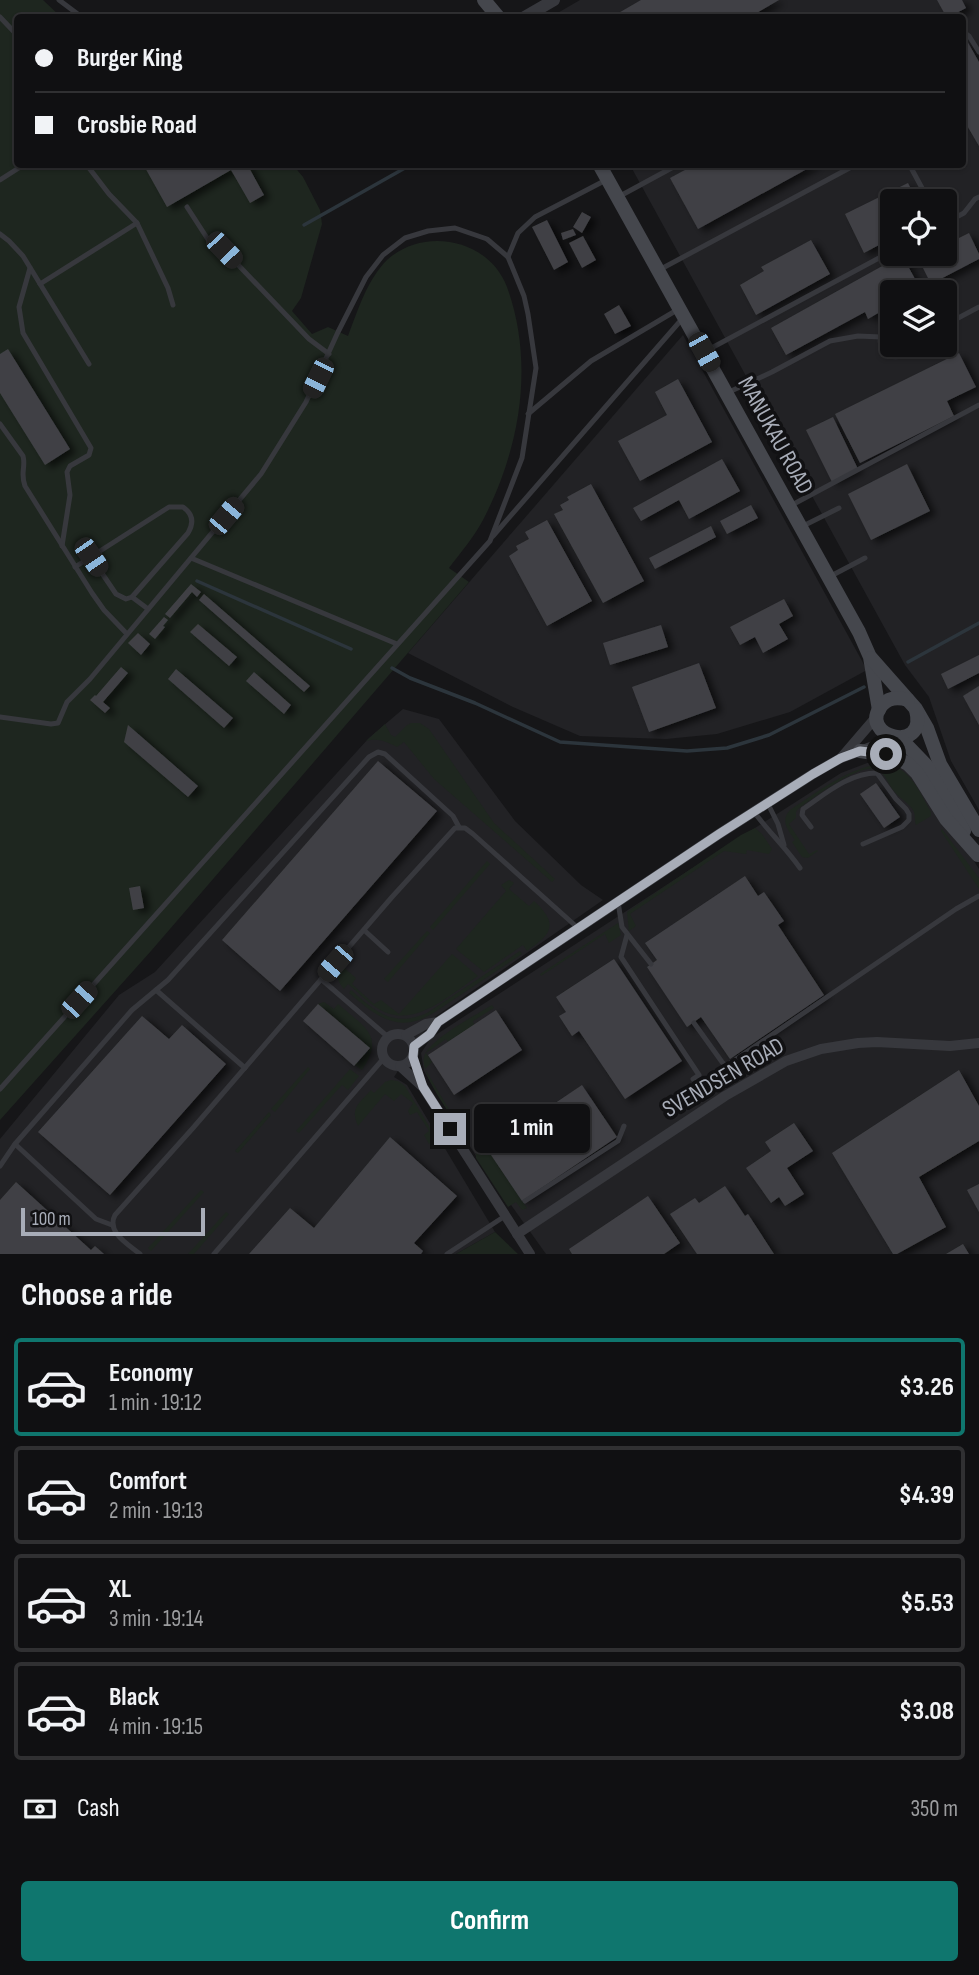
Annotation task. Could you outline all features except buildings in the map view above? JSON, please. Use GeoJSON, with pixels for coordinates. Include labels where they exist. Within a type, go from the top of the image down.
{"type":"FeatureCollection","features":[{"type":"Feature","properties":{"kind":"main road"},"geometry":{"type":"LineString","coordinates":[[484,0],[496,14]]}},
{"type":"Feature","properties":{"kind":"main road","name":"MANUKAU ROAD"},"geometry":{"type":"LineString","coordinates":[[601,168],[859,632],[870,657],[878,713]]}},
{"type":"Feature","properties":{"kind":"main road","name":"MANUKAU ROAD"},"geometry":{"type":"LineString","coordinates":[[870,657],[912,705],[927,728],[940,764],[979,830]]}},
{"type":"Feature","properties":{"kind":"main road"},"geometry":{"type":"LineString","coordinates":[[898,738],[910,734],[917,725],[918,714],[912,705],[894,698],[888,700],[878,713],[878,722],[884,733],[898,738],[926,765],[979,855]]}},
{"type":"Feature","properties":{"kind":"main road"},"geometry":{"type":"LineString","coordinates":[[860,751],[893,756],[908,764],[917,773],[946,819],[979,855]]}},
{"type":"Feature","properties":{"kind":"street"},"geometry":{"type":"LineString","coordinates":[[530,14],[554,0]]}},
{"type":"Feature","properties":{"kind":"street"},"geometry":{"type":"LineString","coordinates":[[841,758],[878,713]]}},
{"type":"Feature","properties":{"kind":"street"},"geometry":{"type":"LineString","coordinates":[[423,1087],[414,1052],[413,1042],[406,1035],[397,1033],[388,1037],[383,1045],[384,1058],[391,1065],[400,1066],[410,1061],[414,1052],[438,1022],[578,928],[813,774],[841,758],[898,738]]}},
{"type":"Feature","properties":{"kind":"street"},"geometry":{"type":"LineString","coordinates":[[406,1035],[426,1024],[438,1022]]}},
{"type":"Feature","properties":{"kind":"street","name":"SVENDSEN ROAD"},"geometry":{"type":"LineString","coordinates":[[517,1234],[725,1096],[786,1061],[821,1049],[858,1043],[950,1046],[979,1043]]}},
{"type":"Feature","properties":{"kind":"street"},"geometry":{"type":"LineString","coordinates":[[400,1066],[423,1087],[530,1254]]}},
{"type":"Feature","properties":{"kind":"lane"},"geometry":{"type":"LineString","coordinates":[[59,0],[77,14]]}},
{"type":"Feature","properties":{"kind":"lane"},"geometry":{"type":"LineString","coordinates":[[0,17],[14,32]]}},
{"type":"Feature","properties":{"kind":"lane"},"geometry":{"type":"LineString","coordinates":[[966,34],[979,52]]}},
{"type":"Feature","properties":{"kind":"lane"},"geometry":{"type":"LineString","coordinates":[[0,180],[19,168]]}},
{"type":"Feature","properties":{"kind":"lane"},"geometry":{"type":"LineString","coordinates":[[89,168],[137,223],[173,305]]}},
{"type":"Feature","properties":{"kind":"lane"},"geometry":{"type":"LineString","coordinates":[[618,198],[672,168]]}},
{"type":"Feature","properties":{"kind":"lane"},"geometry":{"type":"LineString","coordinates":[[658,271],[850,168]]}},
{"type":"Feature","properties":{"kind":"lane"},"geometry":{"type":"LineString","coordinates":[[911,168],[923,189]]}},
{"type":"Feature","properties":{"kind":"lane"},"geometry":{"type":"LineString","coordinates":[[508,257],[518,233],[535,217],[607,179]]}},
{"type":"Feature","properties":{"kind":"lane"},"geometry":{"type":"LineString","coordinates":[[957,217],[979,197]]}},
{"type":"Feature","properties":{"kind":"lane"},"geometry":{"type":"LineString","coordinates":[[187,207],[209,241],[224,250],[309,339],[329,354]]}},
{"type":"Feature","properties":{"kind":"lane"},"geometry":{"type":"LineString","coordinates":[[40,284],[137,223]]}},
{"type":"Feature","properties":{"kind":"lane"},"geometry":{"type":"LineString","coordinates":[[0,717],[58,723],[67,702],[90,679],[261,474],[306,402],[366,277],[383,255],[405,238],[428,231],[455,228],[487,239],[508,257],[524,296],[536,368],[522,457],[489,541]]}},
{"type":"Feature","properties":{"kind":"lane"},"geometry":{"type":"LineString","coordinates":[[0,234],[9,241],[30,268],[89,364]]}},
{"type":"Feature","properties":{"kind":"lane"},"geometry":{"type":"LineString","coordinates":[[704,352],[880,257]]}},
{"type":"Feature","properties":{"kind":"lane"},"geometry":{"type":"LineString","coordinates":[[30,268],[19,307],[23,333],[92,448],[89,456],[70,466],[67,472],[70,495],[62,546]]}},
{"type":"Feature","properties":{"kind":"lane"},"geometry":{"type":"LineString","coordinates":[[957,319],[979,307]]}},
{"type":"Feature","properties":{"kind":"lane"},"geometry":{"type":"LineString","coordinates":[[528,414],[591,361],[682,313]]}},
{"type":"Feature","properties":{"kind":"lane"},"geometry":{"type":"LineString","coordinates":[[0,1089],[489,541],[682,313]]}},
{"type":"Feature","properties":{"kind":"lane"},"geometry":{"type":"LineString","coordinates":[[727,393],[830,341],[858,336],[880,337]]}},
{"type":"Feature","properties":{"kind":"lane"},"geometry":{"type":"LineString","coordinates":[[790,506],[979,405]]}},
{"type":"Feature","properties":{"kind":"lane"},"geometry":{"type":"LineString","coordinates":[[0,424],[23,456],[22,477],[25,485],[104,610],[127,634]]}},
{"type":"Feature","properties":{"kind":"lane"},"geometry":{"type":"LineString","coordinates":[[75,567],[169,507],[177,506],[188,511],[192,522],[188,533],[132,597],[126,599],[116,594],[91,557]]}},
{"type":"Feature","properties":{"kind":"lane"},"geometry":{"type":"LineString","coordinates":[[801,527],[839,508]]}},
{"type":"Feature","properties":{"kind":"lane"},"geometry":{"type":"LineString","coordinates":[[191,558],[397,644]]}},
{"type":"Feature","properties":{"kind":"lane"},"geometry":{"type":"LineString","coordinates":[[829,577],[866,558]]}},
{"type":"Feature","properties":{"kind":"lane"},"geometry":{"type":"LineString","coordinates":[[132,597],[148,609]]}},
{"type":"Feature","properties":{"kind":"lane"},"geometry":{"type":"LineString","coordinates":[[0,1166],[15,1144],[132,1010],[168,980],[373,754],[385,754],[453,816],[458,827]]}},
{"type":"Feature","properties":{"kind":"lane"},"geometry":{"type":"LineString","coordinates":[[811,827],[802,815],[803,809],[843,782],[877,773],[906,809],[909,820],[902,827],[863,844]]}},
{"type":"Feature","properties":{"kind":"lane"},"geometry":{"type":"LineString","coordinates":[[768,804],[784,845]]}},
{"type":"Feature","properties":{"kind":"lane"},"geometry":{"type":"LineString","coordinates":[[754,813],[772,836],[784,845],[800,868]]}},
{"type":"Feature","properties":{"kind":"lane"},"geometry":{"type":"LineString","coordinates":[[112,1225],[115,1215],[450,832],[458,827],[469,830],[578,928]]}},
{"type":"Feature","properties":{"kind":"lane"},"geometry":{"type":"LineString","coordinates":[[694,1023],[726,1066],[979,896]]}},
{"type":"Feature","properties":{"kind":"lane"},"geometry":{"type":"LineString","coordinates":[[618,902],[622,928],[651,964]]}},
{"type":"Feature","properties":{"kind":"lane"},"geometry":{"type":"LineString","coordinates":[[364,930],[388,952]]}},
{"type":"Feature","properties":{"kind":"lane"},"geometry":{"type":"LineString","coordinates":[[627,935],[621,957],[699,1075],[693,1079]]}},
{"type":"Feature","properties":{"kind":"lane"},"geometry":{"type":"LineString","coordinates":[[321,979],[388,1037]]}},
{"type":"Feature","properties":{"kind":"lane"},"geometry":{"type":"LineString","coordinates":[[156,990],[244,1068]]}},
{"type":"Feature","properties":{"kind":"lane"},"geometry":{"type":"LineString","coordinates":[[214,1254],[384,1058]]}},
{"type":"Feature","properties":{"kind":"lane"},"geometry":{"type":"LineString","coordinates":[[0,1082],[10,1078]]}},
{"type":"Feature","properties":{"kind":"lane"},"geometry":{"type":"LineString","coordinates":[[526,1202],[618,1141],[624,1126]]}},
{"type":"Feature","properties":{"kind":"lane"},"geometry":{"type":"LineString","coordinates":[[15,1144],[96,1219],[112,1225],[117,1234],[140,1254]]}},
{"type":"Feature","properties":{"kind":"lane"},"geometry":{"type":"LineString","coordinates":[[447,1254],[505,1216]]}},
{"type":"Feature","properties":{"kind":"shaded area"},"geometry":{"type":"Polygon","coordinates":[[[0,0],[43,0],[58,14],[14,14],[14,168],[296,168],[320,210],[322,224],[301,298],[292,311],[312,334],[328,327],[348,336],[374,277],[387,260],[402,249],[436,241],[454,243],[471,248],[486,258],[507,287],[516,316],[521,376],[514,435],[496,493],[479,526],[449,568],[469,582],[151,951],[0,1120],[0,0]]]}},
{"type":"Feature","properties":{"kind":"shaded area"},"geometry":{"type":"Polygon","coordinates":[[[580,0],[979,0],[979,810],[951,761],[929,697],[905,665],[632,168],[966,168],[966,14],[556,14],[580,0]]]}},
{"type":"Feature","properties":{"kind":"shaded area"},"geometry":{"type":"Polygon","coordinates":[[[683,335],[867,670],[790,712],[717,734],[666,739],[580,736],[513,707],[408,653],[683,335]]]}},
{"type":"Feature","properties":{"kind":"shaded area"},"geometry":{"type":"Polygon","coordinates":[[[403,709],[439,719],[515,821],[581,885],[603,900],[432,1019],[394,1077],[407,1085],[495,1232],[456,1254],[0,1254],[0,1139],[119,995],[155,972],[369,738],[403,709]]]}},
{"type":"Feature","properties":{"kind":"shaded area"},"geometry":{"type":"Polygon","coordinates":[[[411,723],[420,723],[429,729],[494,823],[555,879],[552,882],[434,779],[404,742],[397,747],[382,741],[366,741],[385,724],[395,737],[411,723]]]}},
{"type":"Feature","properties":{"kind":"shaded area"},"geometry":{"type":"Polygon","coordinates":[[[875,760],[893,761],[920,775],[979,869],[979,1254],[546,1254],[476,1156],[443,1103],[424,1071],[421,1053],[431,1038],[694,867],[841,773],[875,760]]]}},
{"type":"Feature","properties":{"kind":"shaded area"},"geometry":{"type":"Polygon","coordinates":[[[884,763],[908,775],[931,816],[916,825],[913,810],[893,790],[882,773],[876,769],[858,772],[825,790],[796,812],[796,818],[789,824],[809,854],[818,851],[808,858],[802,857],[792,842],[795,840],[786,825],[790,810],[846,775],[884,763]]]}},
{"type":"Feature","properties":{"kind":"shaded area"},"geometry":{"type":"Polygon","coordinates":[[[755,828],[772,849],[769,854],[747,850],[746,854],[724,851],[630,914],[636,926],[629,931],[627,912],[755,828]]]}},
{"type":"Feature","properties":{"kind":"shaded area"},"geometry":{"type":"Polygon","coordinates":[[[942,829],[979,878],[979,889],[941,831],[942,829]]]}},
{"type":"Feature","properties":{"kind":"shaded area"},"geometry":{"type":"Polygon","coordinates":[[[487,861],[490,864],[433,930],[430,927],[487,861]]]}},
{"type":"Feature","properties":{"kind":"shaded area"},"geometry":{"type":"Polygon","coordinates":[[[509,880],[514,883],[509,889],[529,906],[534,901],[542,909],[547,916],[549,928],[547,934],[527,951],[523,945],[484,972],[456,949],[506,891],[501,885],[509,880]]]}},
{"type":"Feature","properties":{"kind":"shaded area"},"geometry":{"type":"Polygon","coordinates":[[[618,923],[621,935],[609,943],[605,934],[541,976],[540,974],[618,923]]]}},
{"type":"Feature","properties":{"kind":"shaded area"},"geometry":{"type":"Polygon","coordinates":[[[427,931],[430,933],[388,982],[384,979],[427,931]]]}},
{"type":"Feature","properties":{"kind":"shaded area"},"geometry":{"type":"Polygon","coordinates":[[[520,951],[522,954],[435,1012],[410,1022],[379,1016],[349,993],[351,990],[386,1015],[404,1019],[415,1017],[427,1013],[520,951]]]}},
{"type":"Feature","properties":{"kind":"shaded area"},"geometry":{"type":"Polygon","coordinates":[[[452,954],[478,976],[429,1009],[415,1014],[402,1016],[388,1013],[371,1004],[348,984],[344,989],[338,978],[342,966],[356,978],[352,984],[374,1004],[381,1000],[399,1014],[452,954]]]}},
{"type":"Feature","properties":{"kind":"shaded area"},"geometry":{"type":"Polygon","coordinates":[[[324,1002],[334,1009],[338,1004],[368,1032],[372,1048],[362,1070],[355,1065],[370,1048],[318,1004],[324,1002]]]}},
{"type":"Feature","properties":{"kind":"shaded area"},"geometry":{"type":"Polygon","coordinates":[[[492,1005],[494,1008],[473,1021],[474,1025],[426,1053],[443,1036],[492,1005]]]}},
{"type":"Feature","properties":{"kind":"shaded area"},"geometry":{"type":"Polygon","coordinates":[[[426,1053],[432,1062],[425,1069],[424,1057],[426,1053]]]}},
{"type":"Feature","properties":{"kind":"shaded area"},"geometry":{"type":"Polygon","coordinates":[[[308,1067],[310,1069],[275,1112],[271,1109],[308,1067]]]}},
{"type":"Feature","properties":{"kind":"shaded area"},"geometry":{"type":"Polygon","coordinates":[[[350,1069],[359,1076],[348,1090],[342,1085],[299,1133],[296,1131],[350,1069]]]}},
{"type":"Feature","properties":{"kind":"shaded area"},"geometry":{"type":"Polygon","coordinates":[[[426,1070],[463,1133],[438,1096],[426,1070]]]}},
{"type":"Feature","properties":{"kind":"shaded area"},"geometry":{"type":"Polygon","coordinates":[[[391,1080],[405,1086],[429,1126],[433,1141],[429,1144],[424,1135],[429,1131],[417,1112],[410,1115],[408,1111],[413,1103],[401,1094],[394,1101],[385,1094],[358,1126],[355,1110],[360,1103],[371,1090],[374,1093],[391,1080]]]}},
{"type":"Feature","properties":{"kind":"shaded area"},"geometry":{"type":"Polygon","coordinates":[[[269,1112],[271,1115],[238,1153],[235,1151],[269,1112]]]}},
{"type":"Feature","properties":{"kind":"shaded area"},"geometry":{"type":"Polygon","coordinates":[[[483,1146],[527,1208],[522,1210],[516,1202],[508,1207],[476,1158],[476,1151],[483,1146]]]}},
{"type":"Feature","properties":{"kind":"shaded area"},"geometry":{"type":"Polygon","coordinates":[[[201,1190],[204,1192],[151,1251],[148,1248],[201,1190]]]}},
{"type":"Feature","properties":{"kind":"shaded area"},"geometry":{"type":"Polygon","coordinates":[[[226,1212],[229,1214],[194,1254],[188,1254],[226,1212]]]}},
{"type":"Feature","properties":{"kind":"shaded area"},"geometry":{"type":"Polygon","coordinates":[[[495,1232],[518,1254],[456,1254],[495,1232]]]}},
{"type":"Feature","properties":{"kind":"waterway"},"geometry":{"type":"LineString","coordinates":[[304,225],[405,168]]}},
{"type":"Feature","properties":{"kind":"waterway"},"geometry":{"type":"LineString","coordinates":[[197,581],[351,649]]}},
{"type":"Feature","properties":{"kind":"waterway"},"geometry":{"type":"LineString","coordinates":[[908,662],[979,623]]}},
{"type":"Feature","properties":{"kind":"waterway"},"geometry":{"type":"LineString","coordinates":[[392,668],[560,742],[687,751],[727,748],[769,735],[864,687]]}},
{"type":"Feature","properties":{"kind":"route"},"geometry":{"type":"LineString","coordinates":[[450,1129],[423,1087],[413,1057],[414,1046],[430,1034],[438,1022],[813,774],[860,751],[886,754]]}}]}
